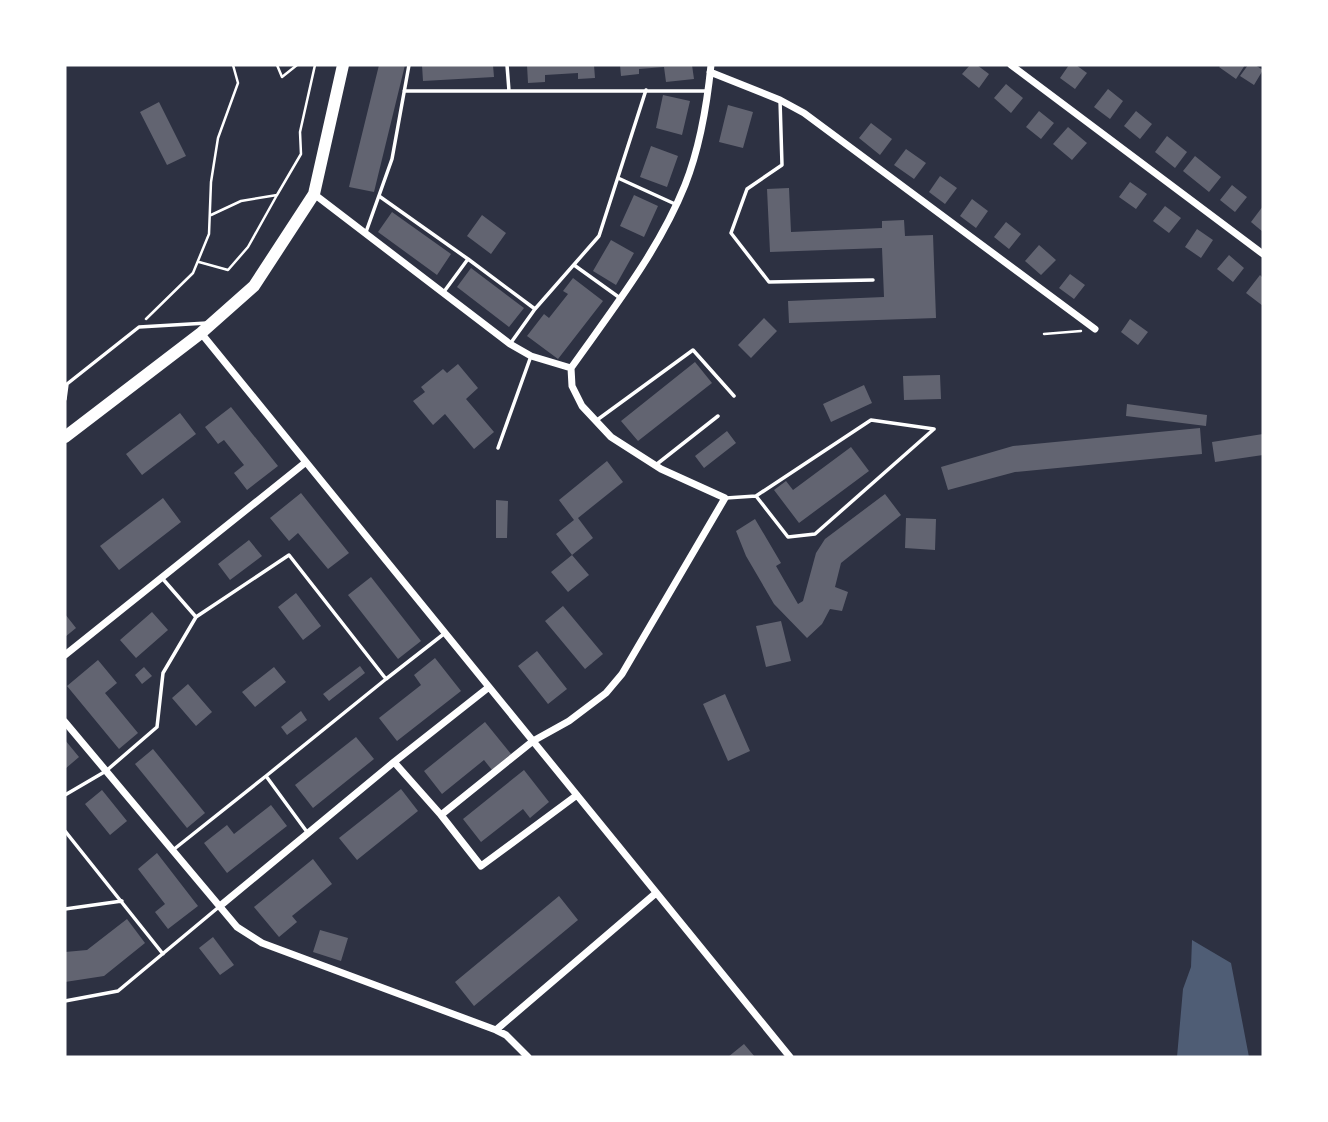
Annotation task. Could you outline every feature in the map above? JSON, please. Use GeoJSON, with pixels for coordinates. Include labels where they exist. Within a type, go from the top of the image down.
{"type":"FeatureCollection","features":[{"type":"Feature","properties":{"kind":"main road"},"geometry":{"type":"LineString","coordinates":[[65,437],[201,333],[254,286],[314,194],[343,65]]}},
{"type":"Feature","properties":{"kind":"street"},"geometry":{"type":"LineString","coordinates":[[1011,65],[1263,254]]}},
{"type":"Feature","properties":{"kind":"street"},"geometry":{"type":"LineString","coordinates":[[441,815],[533,741],[569,721],[606,693],[622,674],[725,498],[655,465],[611,437],[582,406],[572,386],[571,368],[648,258],[685,185],[706,107],[710,68],[804,113],[1095,329]]}},
{"type":"Feature","properties":{"kind":"street"},"geometry":{"type":"LineString","coordinates":[[314,194],[510,344],[531,356],[571,368]]}},
{"type":"Feature","properties":{"kind":"street"},"geometry":{"type":"LineString","coordinates":[[201,333],[790,1057]]}},
{"type":"Feature","properties":{"kind":"street"},"geometry":{"type":"LineString","coordinates":[[65,655],[306,462]]}},
{"type":"Feature","properties":{"kind":"street"},"geometry":{"type":"LineString","coordinates":[[220,906],[489,687]]}},
{"type":"Feature","properties":{"kind":"street"},"geometry":{"type":"LineString","coordinates":[[65,722],[237,927],[262,943],[496,1030],[506,1035],[528,1057]]}},
{"type":"Feature","properties":{"kind":"street"},"geometry":{"type":"LineString","coordinates":[[394,762],[481,866],[577,795]]}},
{"type":"Feature","properties":{"kind":"street"},"geometry":{"type":"LineString","coordinates":[[496,1030],[656,893]]}},
{"type":"Feature","properties":{"kind":"lane"},"geometry":{"type":"LineString","coordinates":[[366,234],[392,159],[409,65]]}},
{"type":"Feature","properties":{"kind":"lane"},"geometry":{"type":"LineString","coordinates":[[507,65],[509,91]]}},
{"type":"Feature","properties":{"kind":"lane"},"geometry":{"type":"LineString","coordinates":[[510,344],[535,309],[599,236],[646,90]]}},
{"type":"Feature","properties":{"kind":"lane"},"geometry":{"type":"LineString","coordinates":[[404,91],[708,90]]}},
{"type":"Feature","properties":{"kind":"lane"},"geometry":{"type":"LineString","coordinates":[[779,100],[782,164],[747,189],[731,233],[769,282],[873,280]]}},
{"type":"Feature","properties":{"kind":"lane"},"geometry":{"type":"LineString","coordinates":[[618,178],[675,204]]}},
{"type":"Feature","properties":{"kind":"lane"},"geometry":{"type":"LineString","coordinates":[[379,196],[535,309]]}},
{"type":"Feature","properties":{"kind":"lane"},"geometry":{"type":"LineString","coordinates":[[443,293],[468,259]]}},
{"type":"Feature","properties":{"kind":"lane"},"geometry":{"type":"LineString","coordinates":[[574,265],[620,298]]}},
{"type":"Feature","properties":{"kind":"lane"},"geometry":{"type":"LineString","coordinates":[[65,399],[68,384],[139,327],[213,323]]}},
{"type":"Feature","properties":{"kind":"lane"},"geometry":{"type":"LineString","coordinates":[[596,421],[693,350],[734,396]]}},
{"type":"Feature","properties":{"kind":"lane"},"geometry":{"type":"LineString","coordinates":[[498,448],[531,356]]}},
{"type":"Feature","properties":{"kind":"lane"},"geometry":{"type":"LineString","coordinates":[[655,465],[718,416]]}},
{"type":"Feature","properties":{"kind":"lane"},"geometry":{"type":"LineString","coordinates":[[725,498],[756,496],[871,420],[934,429],[815,534],[788,537],[756,496]]}},
{"type":"Feature","properties":{"kind":"lane"},"geometry":{"type":"LineString","coordinates":[[65,795],[106,771],[157,727],[163,673],[196,617],[289,555],[386,680]]}},
{"type":"Feature","properties":{"kind":"lane"},"geometry":{"type":"LineString","coordinates":[[162,578],[196,617]]}},
{"type":"Feature","properties":{"kind":"lane"},"geometry":{"type":"LineString","coordinates":[[173,850],[445,633]]}},
{"type":"Feature","properties":{"kind":"lane"},"geometry":{"type":"LineString","coordinates":[[266,776],[308,833]]}},
{"type":"Feature","properties":{"kind":"lane"},"geometry":{"type":"LineString","coordinates":[[65,831],[163,954]]}},
{"type":"Feature","properties":{"kind":"lane"},"geometry":{"type":"LineString","coordinates":[[65,909],[122,901]]}},
{"type":"Feature","properties":{"kind":"lane"},"geometry":{"type":"LineString","coordinates":[[65,1001],[118,991],[220,906]]}},
{"type":"Feature","properties":{"kind":"path"},"geometry":{"type":"LineString","coordinates":[[139,327],[152,310],[193,273],[209,234],[211,182],[218,138],[238,83],[233,65]]}},
{"type":"Feature","properties":{"kind":"path"},"geometry":{"type":"LineString","coordinates":[[277,65],[282,77],[297,65]]}},
{"type":"Feature","properties":{"kind":"path"},"geometry":{"type":"LineString","coordinates":[[198,262],[228,270],[248,247],[300,154],[300,132],[315,65]]}},
{"type":"Feature","properties":{"kind":"path"},"geometry":{"type":"LineString","coordinates":[[211,215],[242,201],[277,195]]}},
{"type":"Feature","properties":{"kind":"path"},"geometry":{"type":"LineString","coordinates":[[1044,334],[1095,329]]}},
{"type":"Feature","properties":{"kind":"water"},"geometry":{"type":"Polygon","coordinates":[[[1192,940],[1231,963],[1249,1057],[1177,1057],[1183,989],[1191,967],[1192,940]]]}},
{"type":"Feature","properties":{"kind":"building"},"geometry":{"type":"Polygon","coordinates":[[[379,65],[405,65],[374,192],[349,187],[379,65]]]}},
{"type":"Feature","properties":{"kind":"building"},"geometry":{"type":"Polygon","coordinates":[[[422,65],[493,65],[494,77],[423,81],[422,65]]]}},
{"type":"Feature","properties":{"kind":"building"},"geometry":{"type":"Polygon","coordinates":[[[527,65],[594,65],[595,78],[578,79],[578,73],[545,75],[545,82],[528,83],[527,65]]]}},
{"type":"Feature","properties":{"kind":"building"},"geometry":{"type":"Polygon","coordinates":[[[620,65],[692,65],[694,79],[666,82],[664,67],[639,69],[639,74],[621,76],[620,65]]]}},
{"type":"Feature","properties":{"kind":"building"},"geometry":{"type":"Polygon","coordinates":[[[970,65],[977,65],[989,74],[979,88],[962,74],[970,65]]]}},
{"type":"Feature","properties":{"kind":"building"},"geometry":{"type":"Polygon","coordinates":[[[1069,65],[1076,65],[1087,73],[1075,89],[1060,78],[1069,65]]]}},
{"type":"Feature","properties":{"kind":"building"},"geometry":{"type":"Polygon","coordinates":[[[1245,65],[1236,79],[1219,67],[1245,65]]]}},
{"type":"Feature","properties":{"kind":"building"},"geometry":{"type":"Polygon","coordinates":[[[1248,65],[1255,65],[1263,70],[1254,85],[1240,76],[1248,65]]]}},
{"type":"Feature","properties":{"kind":"building"},"geometry":{"type":"Polygon","coordinates":[[[1006,84],[1023,98],[1011,113],[994,98],[1006,84]]]}},
{"type":"Feature","properties":{"kind":"building"},"geometry":{"type":"Polygon","coordinates":[[[1108,89],[1123,101],[1110,119],[1094,107],[1108,89]]]}},
{"type":"Feature","properties":{"kind":"building"},"geometry":{"type":"Polygon","coordinates":[[[663,95],[690,101],[682,135],[656,128],[663,95]]]}},
{"type":"Feature","properties":{"kind":"building"},"geometry":{"type":"Polygon","coordinates":[[[159,102],[186,156],[167,165],[140,112],[159,102]]]}},
{"type":"Feature","properties":{"kind":"building"},"geometry":{"type":"Polygon","coordinates":[[[728,105],[753,112],[743,148],[719,142],[728,105]]]}},
{"type":"Feature","properties":{"kind":"building"},"geometry":{"type":"Polygon","coordinates":[[[1039,111],[1054,123],[1041,139],[1026,127],[1039,111]]]}},
{"type":"Feature","properties":{"kind":"building"},"geometry":{"type":"Polygon","coordinates":[[[1136,111],[1152,124],[1140,139],[1124,126],[1136,111]]]}},
{"type":"Feature","properties":{"kind":"building"},"geometry":{"type":"Polygon","coordinates":[[[871,123],[892,139],[880,155],[859,138],[871,123]]]}},
{"type":"Feature","properties":{"kind":"building"},"geometry":{"type":"Polygon","coordinates":[[[1068,127],[1087,143],[1072,160],[1053,144],[1068,127]]]}},
{"type":"Feature","properties":{"kind":"building"},"geometry":{"type":"Polygon","coordinates":[[[1167,136],[1187,152],[1175,168],[1155,152],[1167,136]]]}},
{"type":"Feature","properties":{"kind":"building"},"geometry":{"type":"Polygon","coordinates":[[[651,146],[678,156],[667,187],[640,177],[651,146]]]}},
{"type":"Feature","properties":{"kind":"building"},"geometry":{"type":"Polygon","coordinates":[[[906,149],[926,163],[914,179],[894,165],[906,149]]]}},
{"type":"Feature","properties":{"kind":"building"},"geometry":{"type":"Polygon","coordinates":[[[1195,156],[1221,177],[1209,192],[1183,171],[1195,156]]]}},
{"type":"Feature","properties":{"kind":"building"},"geometry":{"type":"Polygon","coordinates":[[[940,176],[957,188],[945,204],[929,192],[940,176]]]}},
{"type":"Feature","properties":{"kind":"building"},"geometry":{"type":"Polygon","coordinates":[[[1130,182],[1147,194],[1136,209],[1119,197],[1130,182]]]}},
{"type":"Feature","properties":{"kind":"building"},"geometry":{"type":"Polygon","coordinates":[[[1232,185],[1247,197],[1235,212],[1220,200],[1232,185]]]}},
{"type":"Feature","properties":{"kind":"building"},"geometry":{"type":"Polygon","coordinates":[[[789,188],[791,232],[882,228],[882,221],[904,220],[905,236],[933,235],[936,318],[789,323],[788,301],[884,297],[882,248],[770,252],[767,189],[789,188]]]}},
{"type":"Feature","properties":{"kind":"building"},"geometry":{"type":"Polygon","coordinates":[[[634,195],[658,206],[644,237],[620,226],[634,195]]]}},
{"type":"Feature","properties":{"kind":"building"},"geometry":{"type":"Polygon","coordinates":[[[972,199],[988,211],[976,228],[960,216],[972,199]]]}},
{"type":"Feature","properties":{"kind":"building"},"geometry":{"type":"Polygon","coordinates":[[[1165,206],[1181,218],[1169,233],[1153,221],[1165,206]]]}},
{"type":"Feature","properties":{"kind":"building"},"geometry":{"type":"Polygon","coordinates":[[[1263,206],[1263,232],[1251,222],[1263,206]]]}},
{"type":"Feature","properties":{"kind":"building"},"geometry":{"type":"Polygon","coordinates":[[[392,212],[451,254],[437,275],[378,232],[392,212]]]}},
{"type":"Feature","properties":{"kind":"building"},"geometry":{"type":"Polygon","coordinates":[[[482,215],[506,233],[491,254],[467,236],[482,215]]]}},
{"type":"Feature","properties":{"kind":"building"},"geometry":{"type":"Polygon","coordinates":[[[1006,222],[1021,234],[1009,249],[994,237],[1006,222]]]}},
{"type":"Feature","properties":{"kind":"building"},"geometry":{"type":"Polygon","coordinates":[[[1197,229],[1213,240],[1201,258],[1185,247],[1197,229]]]}},
{"type":"Feature","properties":{"kind":"building"},"geometry":{"type":"Polygon","coordinates":[[[611,240],[634,253],[616,285],[593,271],[611,240]]]}},
{"type":"Feature","properties":{"kind":"building"},"geometry":{"type":"Polygon","coordinates":[[[1039,245],[1056,260],[1041,275],[1025,261],[1039,245]]]}},
{"type":"Feature","properties":{"kind":"building"},"geometry":{"type":"Polygon","coordinates":[[[1229,255],[1244,268],[1233,282],[1217,269],[1229,255]]]}},
{"type":"Feature","properties":{"kind":"building"},"geometry":{"type":"Polygon","coordinates":[[[471,268],[524,308],[509,327],[457,287],[471,268]]]}},
{"type":"Feature","properties":{"kind":"building"},"geometry":{"type":"Polygon","coordinates":[[[1070,274],[1085,285],[1074,299],[1059,288],[1070,274]]]}},
{"type":"Feature","properties":{"kind":"building"},"geometry":{"type":"Polygon","coordinates":[[[1260,275],[1263,278],[1263,306],[1246,293],[1260,275]]]}},
{"type":"Feature","properties":{"kind":"building"},"geometry":{"type":"Polygon","coordinates":[[[573,278],[603,301],[558,359],[527,336],[544,314],[549,318],[568,294],[563,291],[573,278]]]}},
{"type":"Feature","properties":{"kind":"building"},"geometry":{"type":"Polygon","coordinates":[[[764,318],[777,331],[751,358],[738,345],[764,318]]]}},
{"type":"Feature","properties":{"kind":"building"},"geometry":{"type":"Polygon","coordinates":[[[1130,319],[1148,332],[1138,345],[1121,332],[1130,319]]]}},
{"type":"Feature","properties":{"kind":"building"},"geometry":{"type":"Polygon","coordinates":[[[695,362],[712,383],[638,441],[621,421],[695,362]]]}},
{"type":"Feature","properties":{"kind":"building"},"geometry":{"type":"Polygon","coordinates":[[[458,364],[478,388],[466,399],[494,432],[474,449],[445,414],[433,425],[413,401],[425,392],[421,387],[443,369],[447,373],[458,364]]]}},
{"type":"Feature","properties":{"kind":"building"},"geometry":{"type":"Polygon","coordinates":[[[940,375],[941,399],[904,400],[903,376],[940,375]]]}},
{"type":"Feature","properties":{"kind":"building"},"geometry":{"type":"Polygon","coordinates":[[[864,385],[872,403],[831,422],[823,404],[864,385]]]}},
{"type":"Feature","properties":{"kind":"building"},"geometry":{"type":"Polygon","coordinates":[[[1127,404],[1207,415],[1206,426],[1126,416],[1127,404]]]}},
{"type":"Feature","properties":{"kind":"building"},"geometry":{"type":"Polygon","coordinates":[[[231,407],[278,466],[247,490],[234,473],[244,465],[224,440],[218,444],[205,427],[231,407]]]}},
{"type":"Feature","properties":{"kind":"building"},"geometry":{"type":"Polygon","coordinates":[[[180,413],[196,434],[142,475],[126,454],[180,413]]]}},
{"type":"Feature","properties":{"kind":"building"},"geometry":{"type":"Polygon","coordinates":[[[1200,428],[1202,454],[1015,472],[948,490],[941,467],[1013,446],[1200,428]]]}},
{"type":"Feature","properties":{"kind":"building"},"geometry":{"type":"Polygon","coordinates":[[[727,431],[736,443],[704,468],[695,456],[727,431]]]}},
{"type":"Feature","properties":{"kind":"building"},"geometry":{"type":"Polygon","coordinates":[[[1263,434],[1263,455],[1215,462],[1212,442],[1263,434]]]}},
{"type":"Feature","properties":{"kind":"building"},"geometry":{"type":"Polygon","coordinates":[[[851,447],[869,471],[799,523],[774,490],[786,481],[793,490],[851,447]]]}},
{"type":"Feature","properties":{"kind":"building"},"geometry":{"type":"Polygon","coordinates":[[[607,461],[623,482],[578,518],[593,538],[572,555],[556,534],[574,520],[559,500],[607,461]]]}},
{"type":"Feature","properties":{"kind":"building"},"geometry":{"type":"Polygon","coordinates":[[[301,493],[349,553],[328,569],[298,533],[289,541],[270,518],[301,493]]]}},
{"type":"Feature","properties":{"kind":"building"},"geometry":{"type":"Polygon","coordinates":[[[885,494],[901,515],[841,563],[835,587],[848,592],[842,611],[830,609],[822,624],[807,638],[774,604],[746,556],[736,531],[755,519],[781,563],[776,566],[798,604],[803,601],[816,553],[825,539],[885,494]]]}},
{"type":"Feature","properties":{"kind":"building"},"geometry":{"type":"Polygon","coordinates":[[[163,498],[181,522],[119,570],[100,546],[163,498]]]}},
{"type":"Feature","properties":{"kind":"building"},"geometry":{"type":"Polygon","coordinates":[[[496,500],[508,501],[507,538],[496,538],[496,500]]]}},
{"type":"Feature","properties":{"kind":"building"},"geometry":{"type":"Polygon","coordinates":[[[906,518],[936,519],[935,550],[905,548],[906,518]]]}},
{"type":"Feature","properties":{"kind":"building"},"geometry":{"type":"Polygon","coordinates":[[[249,540],[262,556],[230,580],[218,564],[249,540]]]}},
{"type":"Feature","properties":{"kind":"building"},"geometry":{"type":"Polygon","coordinates":[[[572,555],[589,575],[568,592],[551,572],[572,555]]]}},
{"type":"Feature","properties":{"kind":"building"},"geometry":{"type":"Polygon","coordinates":[[[371,577],[421,641],[398,659],[348,595],[371,577]]]}},
{"type":"Feature","properties":{"kind":"building"},"geometry":{"type":"Polygon","coordinates":[[[296,593],[321,626],[303,640],[278,607],[296,593]]]}},
{"type":"Feature","properties":{"kind":"building"},"geometry":{"type":"Polygon","coordinates":[[[563,606],[603,654],[585,669],[545,621],[563,606]]]}},
{"type":"Feature","properties":{"kind":"building"},"geometry":{"type":"Polygon","coordinates":[[[152,612],[168,630],[136,658],[120,640],[152,612]]]}},
{"type":"Feature","properties":{"kind":"building"},"geometry":{"type":"Polygon","coordinates":[[[65,614],[76,628],[65,637],[65,614]]]}},
{"type":"Feature","properties":{"kind":"building"},"geometry":{"type":"Polygon","coordinates":[[[781,621],[791,661],[766,667],[756,626],[781,621]]]}},
{"type":"Feature","properties":{"kind":"building"},"geometry":{"type":"Polygon","coordinates":[[[537,651],[567,689],[548,704],[518,666],[537,651]]]}},
{"type":"Feature","properties":{"kind":"building"},"geometry":{"type":"Polygon","coordinates":[[[435,658],[461,691],[397,741],[379,718],[421,685],[414,675],[435,658]]]}},
{"type":"Feature","properties":{"kind":"building"},"geometry":{"type":"Polygon","coordinates":[[[98,660],[117,683],[105,693],[138,733],[119,749],[67,686],[98,660]]]}},
{"type":"Feature","properties":{"kind":"building"},"geometry":{"type":"Polygon","coordinates":[[[360,666],[365,673],[329,701],[323,694],[360,666]]]}},
{"type":"Feature","properties":{"kind":"building"},"geometry":{"type":"Polygon","coordinates":[[[144,667],[152,676],[142,684],[135,675],[144,667]]]}},
{"type":"Feature","properties":{"kind":"building"},"geometry":{"type":"Polygon","coordinates":[[[274,667],[286,682],[255,707],[242,692],[274,667]]]}},
{"type":"Feature","properties":{"kind":"building"},"geometry":{"type":"Polygon","coordinates":[[[188,684],[212,712],[196,726],[172,698],[188,684]]]}},
{"type":"Feature","properties":{"kind":"building"},"geometry":{"type":"Polygon","coordinates":[[[725,694],[750,751],[728,761],[703,704],[725,694]]]}},
{"type":"Feature","properties":{"kind":"building"},"geometry":{"type":"Polygon","coordinates":[[[301,711],[307,720],[287,735],[281,727],[301,711]]]}},
{"type":"Feature","properties":{"kind":"building"},"geometry":{"type":"Polygon","coordinates":[[[485,722],[511,754],[492,770],[484,760],[442,794],[424,771],[485,722]]]}},
{"type":"Feature","properties":{"kind":"building"},"geometry":{"type":"Polygon","coordinates":[[[356,737],[374,759],[313,808],[295,785],[356,737]]]}},
{"type":"Feature","properties":{"kind":"building"},"geometry":{"type":"Polygon","coordinates":[[[65,740],[79,757],[65,769],[65,740]]]}},
{"type":"Feature","properties":{"kind":"building"},"geometry":{"type":"Polygon","coordinates":[[[153,749],[205,813],[187,828],[135,764],[153,749]]]}},
{"type":"Feature","properties":{"kind":"building"},"geometry":{"type":"Polygon","coordinates":[[[524,770],[549,802],[530,818],[523,809],[481,842],[463,819],[524,770]]]}},
{"type":"Feature","properties":{"kind":"building"},"geometry":{"type":"Polygon","coordinates":[[[401,789],[418,811],[357,860],[339,838],[401,789]]]}},
{"type":"Feature","properties":{"kind":"building"},"geometry":{"type":"Polygon","coordinates":[[[102,790],[127,821],[110,835],[85,804],[102,790]]]}},
{"type":"Feature","properties":{"kind":"building"},"geometry":{"type":"Polygon","coordinates":[[[271,805],[287,826],[227,873],[204,843],[227,825],[234,834],[271,805]]]}},
{"type":"Feature","properties":{"kind":"building"},"geometry":{"type":"Polygon","coordinates":[[[157,853],[198,906],[168,929],[155,912],[165,904],[138,869],[157,853]]]}},
{"type":"Feature","properties":{"kind":"building"},"geometry":{"type":"Polygon","coordinates":[[[313,859],[332,884],[292,916],[297,922],[279,937],[254,907],[313,859]]]}},
{"type":"Feature","properties":{"kind":"building"},"geometry":{"type":"Polygon","coordinates":[[[559,896],[578,920],[474,1006],[455,982],[559,896]]]}},
{"type":"Feature","properties":{"kind":"building"},"geometry":{"type":"Polygon","coordinates":[[[127,919],[145,943],[104,976],[65,982],[65,952],[87,950],[127,919]]]}},
{"type":"Feature","properties":{"kind":"building"},"geometry":{"type":"Polygon","coordinates":[[[320,930],[348,938],[341,961],[313,952],[320,930]]]}},
{"type":"Feature","properties":{"kind":"building"},"geometry":{"type":"Polygon","coordinates":[[[213,937],[234,965],[220,975],[199,948],[213,937]]]}},
{"type":"Feature","properties":{"kind":"building"},"geometry":{"type":"Polygon","coordinates":[[[744,1044],[755,1057],[728,1057],[744,1044]]]}}]}
